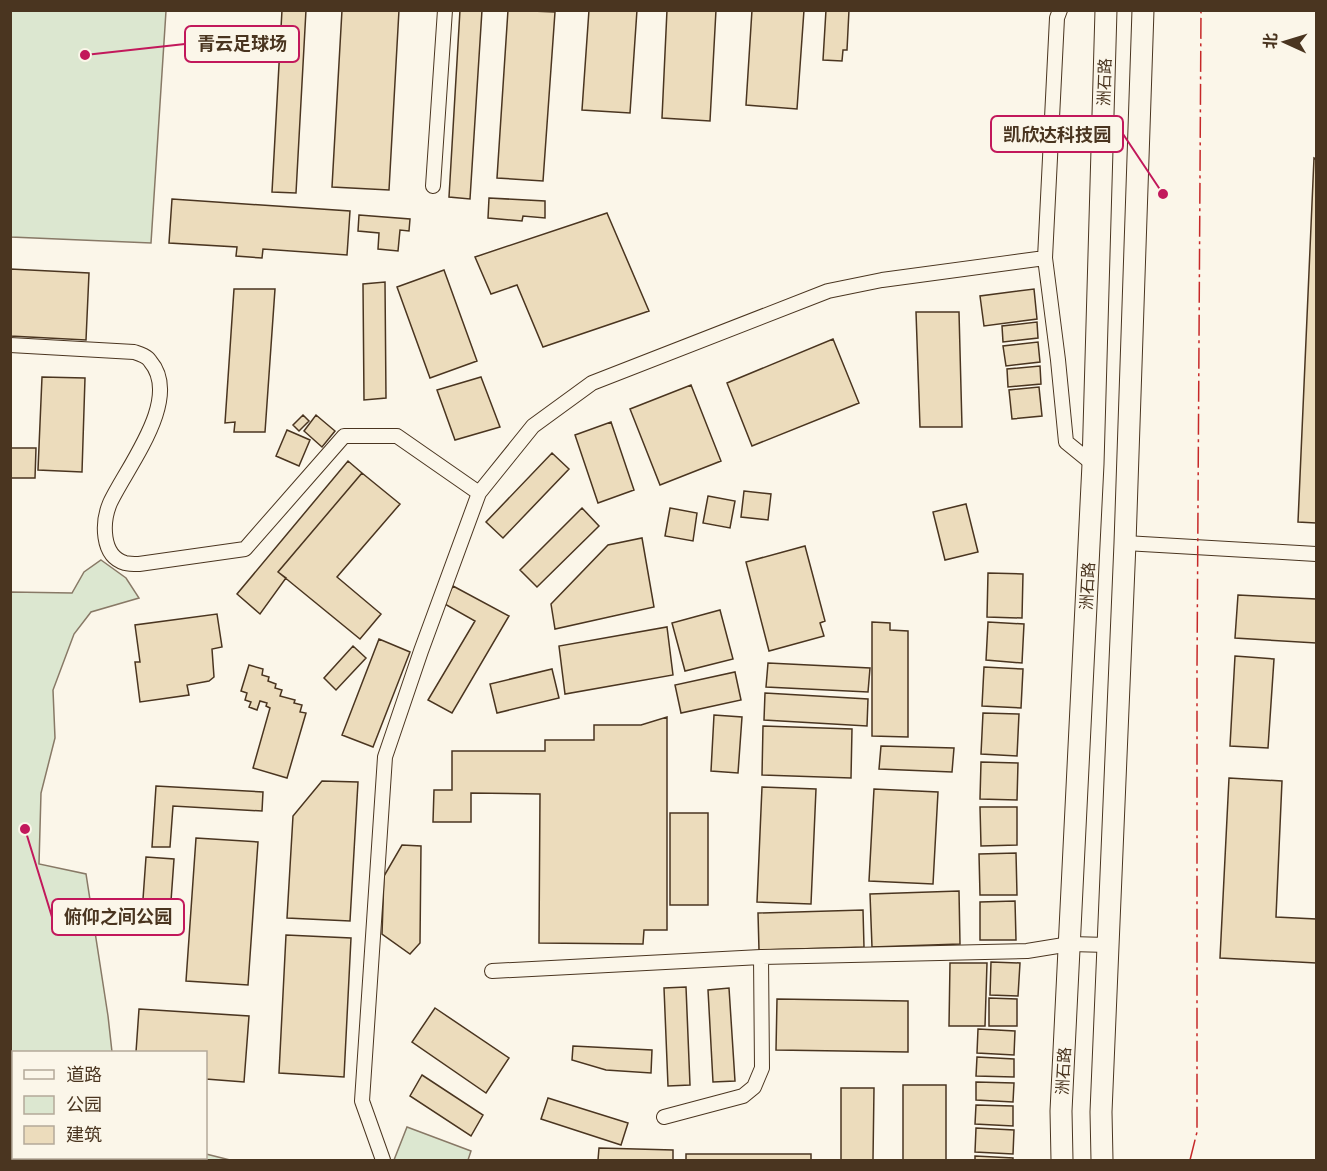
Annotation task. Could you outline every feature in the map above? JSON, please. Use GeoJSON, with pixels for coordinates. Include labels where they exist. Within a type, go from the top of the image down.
{"type":"FeatureCollection","features":[{"type":"Feature","properties":{"kind":"main road","name":"洲石路"},"geometry":{"type":"LineString","coordinates":[[1062,1161],[1062,1111],[1093,464],[1106,10]]}},
{"type":"Feature","properties":{"kind":"main road"},"geometry":{"type":"LineString","coordinates":[[1102,1161],[1101,1112],[1125,543],[1143,10]]}},
{"type":"Feature","properties":{"kind":"street"},"geometry":{"type":"LineString","coordinates":[[434,186],[445,10]]}},
{"type":"Feature","properties":{"kind":"street"},"geometry":{"type":"LineString","coordinates":[[1060,10],[1057,18],[1046,258],[1066,442],[1093,464]]}},
{"type":"Feature","properties":{"kind":"street"},"geometry":{"type":"LineString","coordinates":[[383,1161],[362,1101],[385,757],[479,493],[533,426],[592,383],[828,291],[882,280],[1046,258]]}},
{"type":"Feature","properties":{"kind":"street"},"geometry":{"type":"LineString","coordinates":[[10,345],[134,352],[149,358],[160,376],[159,401],[148,435],[109,505],[105,541],[112,555],[124,563],[139,564],[245,549],[344,436],[397,436],[479,493]]}},
{"type":"Feature","properties":{"kind":"street"},"geometry":{"type":"LineString","coordinates":[[1125,543],[1317,554]]}},
{"type":"Feature","properties":{"kind":"street"},"geometry":{"type":"LineString","coordinates":[[492,971],[761,957],[1027,951],[1070,944],[1108,945]]}},
{"type":"Feature","properties":{"kind":"street"},"geometry":{"type":"LineString","coordinates":[[664,1117],[743,1096],[754,1087],[762,1068],[761,957]]}},
{"type":"Feature","properties":{"kind":"green space"},"geometry":{"type":"Polygon","coordinates":[[[10,11],[166,11],[151,243],[11,237],[10,11]]]}},
{"type":"Feature","properties":{"kind":"green space"},"geometry":{"type":"Polygon","coordinates":[[[101,560],[126,578],[139,598],[91,612],[74,634],[53,690],[55,738],[41,793],[39,864],[86,874],[112,1051],[12,1051],[12,1159],[207,1159],[207,1154],[230,1160],[11,1160],[11,592],[72,593],[84,572],[101,560]]]}},
{"type":"Feature","properties":{"kind":"green space"},"geometry":{"type":"Polygon","coordinates":[[[407,1127],[471,1151],[468,1160],[394,1160],[407,1127]]]}},
{"type":"Feature","properties":{"kind":"building"},"geometry":{"type":"Polygon","coordinates":[[[282,10],[306,10],[296,193],[272,192],[282,10]]]}},
{"type":"Feature","properties":{"kind":"building"},"geometry":{"type":"Polygon","coordinates":[[[342,10],[399,10],[389,190],[332,187],[342,10]]]}},
{"type":"Feature","properties":{"kind":"building"},"geometry":{"type":"Polygon","coordinates":[[[460,10],[482,10],[470,199],[449,197],[460,10]]]}},
{"type":"Feature","properties":{"kind":"building"},"geometry":{"type":"Polygon","coordinates":[[[508,10],[555,12],[543,181],[497,178],[508,10]]]}},
{"type":"Feature","properties":{"kind":"building"},"geometry":{"type":"Polygon","coordinates":[[[589,10],[637,10],[630,113],[582,110],[589,10]]]}},
{"type":"Feature","properties":{"kind":"building"},"geometry":{"type":"Polygon","coordinates":[[[667,10],[716,10],[710,121],[662,118],[667,10]]]}},
{"type":"Feature","properties":{"kind":"building"},"geometry":{"type":"Polygon","coordinates":[[[752,10],[804,10],[797,109],[746,105],[752,10]]]}},
{"type":"Feature","properties":{"kind":"building"},"geometry":{"type":"Polygon","coordinates":[[[826,10],[849,10],[847,50],[843,50],[842,61],[823,60],[826,10]]]}},
{"type":"Feature","properties":{"kind":"building"},"geometry":{"type":"Polygon","coordinates":[[[1314,158],[1316,159],[1316,523],[1298,522],[1314,158]]]}},
{"type":"Feature","properties":{"kind":"building"},"geometry":{"type":"Polygon","coordinates":[[[489,198],[545,201],[545,218],[523,216],[522,221],[488,218],[489,198]]]}},
{"type":"Feature","properties":{"kind":"building"},"geometry":{"type":"Polygon","coordinates":[[[172,199],[350,211],[347,255],[263,249],[262,258],[236,256],[237,247],[169,243],[172,199]]]}},
{"type":"Feature","properties":{"kind":"building"},"geometry":{"type":"Polygon","coordinates":[[[607,213],[649,311],[543,347],[517,285],[491,294],[475,257],[607,213]]]}},
{"type":"Feature","properties":{"kind":"building"},"geometry":{"type":"Polygon","coordinates":[[[359,215],[410,219],[409,231],[400,230],[398,251],[378,249],[379,233],[358,231],[359,215]]]}},
{"type":"Feature","properties":{"kind":"building"},"geometry":{"type":"Polygon","coordinates":[[[10,269],[89,273],[86,340],[10,336],[10,269]]]}},
{"type":"Feature","properties":{"kind":"building"},"geometry":{"type":"Polygon","coordinates":[[[444,270],[477,361],[430,378],[397,287],[444,270]]]}},
{"type":"Feature","properties":{"kind":"building"},"geometry":{"type":"Polygon","coordinates":[[[385,282],[386,398],[364,400],[363,284],[385,282]]]}},
{"type":"Feature","properties":{"kind":"building"},"geometry":{"type":"Polygon","coordinates":[[[234,289],[275,289],[265,432],[234,432],[235,422],[225,423],[234,289]]]}},
{"type":"Feature","properties":{"kind":"building"},"geometry":{"type":"Polygon","coordinates":[[[1034,289],[1037,319],[984,326],[980,296],[1034,289]]]}},
{"type":"Feature","properties":{"kind":"building"},"geometry":{"type":"Polygon","coordinates":[[[916,312],[959,312],[962,427],[920,427],[916,312]]]}},
{"type":"Feature","properties":{"kind":"building"},"geometry":{"type":"Polygon","coordinates":[[[1037,322],[1038,338],[1003,342],[1002,326],[1037,322]]]}},
{"type":"Feature","properties":{"kind":"building"},"geometry":{"type":"Polygon","coordinates":[[[833,339],[859,403],[752,446],[727,383],[833,339]]]}},
{"type":"Feature","properties":{"kind":"building"},"geometry":{"type":"Polygon","coordinates":[[[1038,342],[1040,362],[1006,366],[1003,346],[1038,342]]]}},
{"type":"Feature","properties":{"kind":"building"},"geometry":{"type":"Polygon","coordinates":[[[1040,366],[1041,384],[1008,387],[1007,369],[1040,366]]]}},
{"type":"Feature","properties":{"kind":"building"},"geometry":{"type":"Polygon","coordinates":[[[42,377],[85,378],[82,472],[38,470],[42,377]]]}},
{"type":"Feature","properties":{"kind":"building"},"geometry":{"type":"Polygon","coordinates":[[[481,377],[500,427],[455,440],[437,390],[481,377]]]}},
{"type":"Feature","properties":{"kind":"building"},"geometry":{"type":"Polygon","coordinates":[[[691,385],[721,461],[660,485],[630,409],[691,385]]]}},
{"type":"Feature","properties":{"kind":"building"},"geometry":{"type":"Polygon","coordinates":[[[1039,387],[1042,416],[1012,419],[1009,390],[1039,387]]]}},
{"type":"Feature","properties":{"kind":"building"},"geometry":{"type":"Polygon","coordinates":[[[303,415],[309,421],[299,431],[293,425],[303,415]]]}},
{"type":"Feature","properties":{"kind":"building"},"geometry":{"type":"Polygon","coordinates":[[[316,415],[335,431],[322,447],[304,431],[316,415]]]}},
{"type":"Feature","properties":{"kind":"building"},"geometry":{"type":"Polygon","coordinates":[[[611,422],[634,490],[598,503],[575,435],[611,422]]]}},
{"type":"Feature","properties":{"kind":"building"},"geometry":{"type":"Polygon","coordinates":[[[287,430],[310,440],[299,466],[276,456],[287,430]]]}},
{"type":"Feature","properties":{"kind":"building"},"geometry":{"type":"Polygon","coordinates":[[[10,448],[36,448],[35,478],[10,478],[10,448]]]}},
{"type":"Feature","properties":{"kind":"building"},"geometry":{"type":"Polygon","coordinates":[[[552,453],[569,469],[503,538],[486,522],[552,453]]]}},
{"type":"Feature","properties":{"kind":"building"},"geometry":{"type":"Polygon","coordinates":[[[348,461],[362,473],[278,572],[286,578],[260,614],[237,594],[348,461]]]}},
{"type":"Feature","properties":{"kind":"building"},"geometry":{"type":"Polygon","coordinates":[[[362,473],[400,504],[337,577],[381,614],[360,639],[278,572],[362,473]]]}},
{"type":"Feature","properties":{"kind":"building"},"geometry":{"type":"Polygon","coordinates":[[[744,491],[771,494],[768,520],[741,517],[744,491]]]}},
{"type":"Feature","properties":{"kind":"building"},"geometry":{"type":"Polygon","coordinates":[[[708,496],[735,501],[730,528],[703,523],[708,496]]]}},
{"type":"Feature","properties":{"kind":"building"},"geometry":{"type":"Polygon","coordinates":[[[966,504],[978,552],[945,560],[933,512],[966,504]]]}},
{"type":"Feature","properties":{"kind":"building"},"geometry":{"type":"Polygon","coordinates":[[[582,508],[599,526],[537,587],[520,570],[582,508]]]}},
{"type":"Feature","properties":{"kind":"building"},"geometry":{"type":"Polygon","coordinates":[[[670,508],[697,513],[693,541],[665,536],[670,508]]]}},
{"type":"Feature","properties":{"kind":"building"},"geometry":{"type":"Polygon","coordinates":[[[642,538],[654,607],[555,629],[551,604],[608,545],[642,538]]]}},
{"type":"Feature","properties":{"kind":"building"},"geometry":{"type":"Polygon","coordinates":[[[805,546],[825,621],[820,623],[824,636],[769,651],[746,562],[805,546]]]}},
{"type":"Feature","properties":{"kind":"building"},"geometry":{"type":"Polygon","coordinates":[[[988,573],[1023,574],[1022,618],[987,617],[988,573]]]}},
{"type":"Feature","properties":{"kind":"building"},"geometry":{"type":"Polygon","coordinates":[[[453,586],[509,616],[452,713],[428,700],[475,621],[443,603],[453,586]]]}},
{"type":"Feature","properties":{"kind":"building"},"geometry":{"type":"Polygon","coordinates":[[[1238,595],[1316,599],[1316,643],[1235,638],[1238,595]]]}},
{"type":"Feature","properties":{"kind":"building"},"geometry":{"type":"Polygon","coordinates":[[[720,610],[733,659],[685,671],[672,623],[720,610]]]}},
{"type":"Feature","properties":{"kind":"building"},"geometry":{"type":"Polygon","coordinates":[[[217,614],[222,647],[212,649],[214,677],[209,681],[187,685],[189,695],[140,702],[135,662],[140,662],[135,625],[217,614]]]}},
{"type":"Feature","properties":{"kind":"building"},"geometry":{"type":"Polygon","coordinates":[[[872,622],[890,623],[890,630],[908,631],[908,737],[872,736],[872,622]]]}},
{"type":"Feature","properties":{"kind":"building"},"geometry":{"type":"Polygon","coordinates":[[[988,622],[1024,624],[1022,663],[986,660],[988,622]]]}},
{"type":"Feature","properties":{"kind":"building"},"geometry":{"type":"Polygon","coordinates":[[[667,627],[673,675],[565,694],[559,646],[667,627]]]}},
{"type":"Feature","properties":{"kind":"building"},"geometry":{"type":"Polygon","coordinates":[[[379,639],[410,652],[373,747],[342,735],[379,639]]]}},
{"type":"Feature","properties":{"kind":"building"},"geometry":{"type":"Polygon","coordinates":[[[353,646],[366,658],[336,690],[324,678],[353,646]]]}},
{"type":"Feature","properties":{"kind":"building"},"geometry":{"type":"Polygon","coordinates":[[[1235,656],[1274,659],[1268,748],[1230,746],[1235,656]]]}},
{"type":"Feature","properties":{"kind":"building"},"geometry":{"type":"Polygon","coordinates":[[[768,663],[870,668],[868,692],[766,687],[768,663]]]}},
{"type":"Feature","properties":{"kind":"building"},"geometry":{"type":"Polygon","coordinates":[[[249,665],[263,669],[262,675],[269,677],[268,681],[276,684],[275,688],[282,690],[280,696],[295,700],[294,703],[302,705],[300,712],[306,713],[287,778],[253,768],[270,708],[266,706],[267,703],[260,701],[257,710],[249,707],[251,702],[245,700],[247,693],[241,691],[249,665]]]}},
{"type":"Feature","properties":{"kind":"building"},"geometry":{"type":"Polygon","coordinates":[[[984,667],[1023,669],[1021,708],[982,706],[984,667]]]}},
{"type":"Feature","properties":{"kind":"building"},"geometry":{"type":"Polygon","coordinates":[[[552,669],[559,698],[497,713],[490,684],[552,669]]]}},
{"type":"Feature","properties":{"kind":"building"},"geometry":{"type":"Polygon","coordinates":[[[735,672],[741,700],[681,713],[675,685],[735,672]]]}},
{"type":"Feature","properties":{"kind":"building"},"geometry":{"type":"Polygon","coordinates":[[[765,693],[868,699],[867,726],[764,720],[765,693]]]}},
{"type":"Feature","properties":{"kind":"building"},"geometry":{"type":"Polygon","coordinates":[[[983,713],[1019,714],[1017,756],[981,754],[983,713]]]}},
{"type":"Feature","properties":{"kind":"building"},"geometry":{"type":"Polygon","coordinates":[[[714,715],[742,717],[738,773],[711,771],[714,715]]]}},
{"type":"Feature","properties":{"kind":"building"},"geometry":{"type":"Polygon","coordinates":[[[667,717],[667,930],[644,930],[643,944],[539,943],[540,794],[471,793],[471,822],[433,822],[434,790],[452,790],[452,751],[545,751],[545,740],[594,740],[594,725],[641,725],[667,717]]]}},
{"type":"Feature","properties":{"kind":"building"},"geometry":{"type":"Polygon","coordinates":[[[763,726],[852,729],[851,778],[762,775],[763,726]]]}},
{"type":"Feature","properties":{"kind":"building"},"geometry":{"type":"Polygon","coordinates":[[[881,746],[954,748],[952,772],[879,769],[881,746]]]}},
{"type":"Feature","properties":{"kind":"building"},"geometry":{"type":"Polygon","coordinates":[[[981,762],[1018,763],[1017,800],[980,799],[981,762]]]}},
{"type":"Feature","properties":{"kind":"building"},"geometry":{"type":"Polygon","coordinates":[[[1229,778],[1282,781],[1276,917],[1316,919],[1316,963],[1220,958],[1229,778]]]}},
{"type":"Feature","properties":{"kind":"building"},"geometry":{"type":"Polygon","coordinates":[[[322,781],[358,782],[350,921],[287,918],[293,816],[322,781]]]}},
{"type":"Feature","properties":{"kind":"building"},"geometry":{"type":"Polygon","coordinates":[[[156,786],[263,792],[262,811],[173,806],[170,847],[152,847],[156,786]]]}},
{"type":"Feature","properties":{"kind":"building"},"geometry":{"type":"Polygon","coordinates":[[[762,787],[816,789],[811,904],[757,902],[762,787]]]}},
{"type":"Feature","properties":{"kind":"building"},"geometry":{"type":"Polygon","coordinates":[[[874,789],[938,792],[933,884],[869,881],[874,789]]]}},
{"type":"Feature","properties":{"kind":"building"},"geometry":{"type":"Polygon","coordinates":[[[980,807],[1017,807],[1017,845],[981,846],[980,807]]]}},
{"type":"Feature","properties":{"kind":"building"},"geometry":{"type":"Polygon","coordinates":[[[670,813],[708,813],[708,905],[670,905],[670,813]]]}},
{"type":"Feature","properties":{"kind":"building"},"geometry":{"type":"Polygon","coordinates":[[[196,838],[258,842],[248,985],[186,981],[196,838]]]}},
{"type":"Feature","properties":{"kind":"building"},"geometry":{"type":"Polygon","coordinates":[[[402,845],[421,846],[420,943],[410,954],[382,934],[384,876],[402,845]]]}},
{"type":"Feature","properties":{"kind":"building"},"geometry":{"type":"Polygon","coordinates":[[[1016,853],[1017,895],[980,895],[979,854],[1016,853]]]}},
{"type":"Feature","properties":{"kind":"building"},"geometry":{"type":"Polygon","coordinates":[[[146,857],[174,859],[170,915],[142,913],[146,857]]]}},
{"type":"Feature","properties":{"kind":"building"},"geometry":{"type":"Polygon","coordinates":[[[959,891],[960,944],[872,947],[870,894],[959,891]]]}},
{"type":"Feature","properties":{"kind":"building"},"geometry":{"type":"Polygon","coordinates":[[[1015,901],[1016,940],[980,940],[980,902],[1015,901]]]}},
{"type":"Feature","properties":{"kind":"building"},"geometry":{"type":"Polygon","coordinates":[[[863,910],[864,947],[759,950],[758,913],[863,910]]]}},
{"type":"Feature","properties":{"kind":"building"},"geometry":{"type":"Polygon","coordinates":[[[286,935],[351,938],[344,1077],[279,1073],[286,935]]]}},
{"type":"Feature","properties":{"kind":"building"},"geometry":{"type":"Polygon","coordinates":[[[991,962],[1020,963],[1018,996],[990,995],[991,962]]]}},
{"type":"Feature","properties":{"kind":"building"},"geometry":{"type":"Polygon","coordinates":[[[950,963],[987,963],[985,1026],[949,1026],[950,963]]]}},
{"type":"Feature","properties":{"kind":"building"},"geometry":{"type":"Polygon","coordinates":[[[686,987],[690,1085],[668,1086],[664,988],[686,987]]]}},
{"type":"Feature","properties":{"kind":"building"},"geometry":{"type":"Polygon","coordinates":[[[729,988],[735,1081],[713,1082],[708,990],[729,988]]]}},
{"type":"Feature","properties":{"kind":"building"},"geometry":{"type":"Polygon","coordinates":[[[989,998],[1017,999],[1017,1026],[989,1026],[989,998]]]}},
{"type":"Feature","properties":{"kind":"building"},"geometry":{"type":"Polygon","coordinates":[[[777,999],[908,1001],[908,1052],[776,1050],[777,999]]]}},
{"type":"Feature","properties":{"kind":"building"},"geometry":{"type":"Polygon","coordinates":[[[435,1008],[509,1058],[486,1093],[412,1042],[435,1008]]]}},
{"type":"Feature","properties":{"kind":"building"},"geometry":{"type":"Polygon","coordinates":[[[139,1009],[249,1016],[244,1082],[207,1079],[207,1051],[136,1051],[139,1009]]]}},
{"type":"Feature","properties":{"kind":"building"},"geometry":{"type":"Polygon","coordinates":[[[978,1029],[1015,1031],[1014,1055],[977,1053],[978,1029]]]}},
{"type":"Feature","properties":{"kind":"building"},"geometry":{"type":"Polygon","coordinates":[[[573,1046],[652,1050],[651,1073],[606,1070],[572,1060],[573,1046]]]}},
{"type":"Feature","properties":{"kind":"building"},"geometry":{"type":"Polygon","coordinates":[[[977,1057],[1014,1059],[1014,1077],[976,1076],[977,1057]]]}},
{"type":"Feature","properties":{"kind":"building"},"geometry":{"type":"Polygon","coordinates":[[[422,1075],[483,1115],[471,1136],[410,1096],[422,1075]]]}},
{"type":"Feature","properties":{"kind":"building"},"geometry":{"type":"Polygon","coordinates":[[[976,1082],[1014,1083],[1013,1102],[976,1100],[976,1082]]]}},
{"type":"Feature","properties":{"kind":"building"},"geometry":{"type":"Polygon","coordinates":[[[903,1085],[946,1085],[946,1160],[903,1160],[903,1085]]]}},
{"type":"Feature","properties":{"kind":"building"},"geometry":{"type":"Polygon","coordinates":[[[841,1088],[874,1088],[873,1160],[841,1160],[841,1088]]]}},
{"type":"Feature","properties":{"kind":"building"},"geometry":{"type":"Polygon","coordinates":[[[548,1098],[628,1123],[621,1145],[541,1119],[548,1098]]]}},
{"type":"Feature","properties":{"kind":"building"},"geometry":{"type":"Polygon","coordinates":[[[976,1105],[1013,1106],[1013,1126],[975,1124],[976,1105]]]}},
{"type":"Feature","properties":{"kind":"building"},"geometry":{"type":"Polygon","coordinates":[[[976,1128],[1014,1130],[1013,1154],[975,1152],[976,1128]]]}},
{"type":"Feature","properties":{"kind":"building"},"geometry":{"type":"Polygon","coordinates":[[[599,1148],[673,1150],[673,1160],[598,1160],[599,1148]]]}},
{"type":"Feature","properties":{"kind":"building"},"geometry":{"type":"Polygon","coordinates":[[[686,1154],[811,1154],[811,1160],[686,1160],[686,1154]]]}},
{"type":"Feature","properties":{"kind":"building"},"geometry":{"type":"Polygon","coordinates":[[[975,1156],[1013,1158],[1013,1160],[975,1160],[975,1156]]]}},
{"type":"Feature","properties":{"kind":"power"},"geometry":{"type":"LineString","coordinates":[[1190,1160],[1197,1132],[1201,10]]}},
{"type":"Feature","properties":{"kind":"place","name":"青云足球场"},"geometry":{"type":"Point","coordinates":[85,55]}},
{"type":"Feature","properties":{"kind":"place","name":"凯欣达科技园"},"geometry":{"type":"Point","coordinates":[1163,194]}},
{"type":"Feature","properties":{"kind":"place","name":"俯仰之间公园"},"geometry":{"type":"Point","coordinates":[25,829]}}]}
